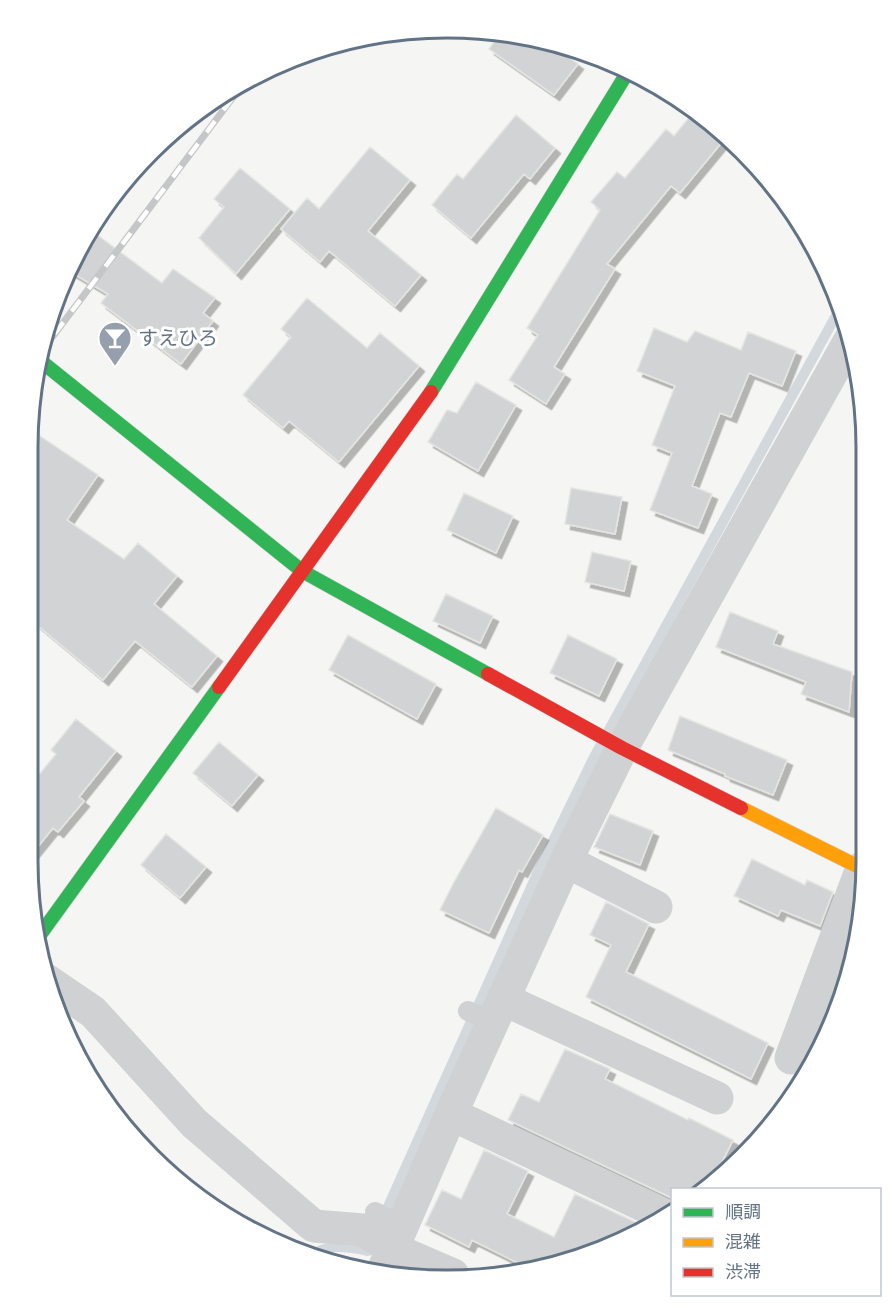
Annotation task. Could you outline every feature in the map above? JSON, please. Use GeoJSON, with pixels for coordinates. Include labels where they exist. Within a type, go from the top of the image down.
{"type":"FeatureCollection","features":[{"type":"Feature","properties":{"kind":"street"},"geometry":{"type":"LineString","coordinates":[[43,930],[438,382],[623,78]]}},
{"type":"Feature","properties":{"kind":"street"},"geometry":{"type":"LineString","coordinates":[[385,1236],[451,1114],[486,1012],[566,861],[616,745],[844,350]]}},
{"type":"Feature","properties":{"kind":"street"},"geometry":{"type":"LineString","coordinates":[[46,365],[302,571],[616,745],[856,865]]}},
{"type":"Feature","properties":{"kind":"street"},"geometry":{"type":"LineString","coordinates":[[566,861],[656,907]]}},
{"type":"Feature","properties":{"kind":"street"},"geometry":{"type":"LineString","coordinates":[[791,1058],[855,891]]}},
{"type":"Feature","properties":{"kind":"street"},"geometry":{"type":"LineString","coordinates":[[57,988],[93,1012],[194,1123],[314,1226],[363,1230],[385,1236],[444,1270]]}},
{"type":"Feature","properties":{"kind":"street"},"geometry":{"type":"LineString","coordinates":[[486,1012],[717,1098]]}},
{"type":"Feature","properties":{"kind":"street"},"geometry":{"type":"LineString","coordinates":[[451,1114],[658,1212]]}},
{"type":"Feature","properties":{"kind":"building"},"geometry":{"type":"Polygon","coordinates":[[[495,40],[526,45],[565,55],[578,64],[554,95],[489,49],[495,40]]]}},
{"type":"Feature","properties":{"kind":"building"},"geometry":{"type":"Polygon","coordinates":[[[516,115],[555,148],[530,179],[524,174],[471,238],[432,205],[457,174],[463,179],[516,115]]]}},
{"type":"Feature","properties":{"kind":"building"},"geometry":{"type":"Polygon","coordinates":[[[689,117],[721,143],[680,193],[671,186],[607,264],[615,269],[554,367],[565,374],[546,404],[509,380],[538,335],[527,328],[600,210],[591,202],[617,172],[625,178],[666,129],[674,136],[689,117]]]}},
{"type":"Feature","properties":{"kind":"building"},"geometry":{"type":"Polygon","coordinates":[[[370,147],[410,180],[368,231],[421,275],[395,306],[329,251],[320,262],[281,229],[307,198],[319,209],[370,147]]]}},
{"type":"Feature","properties":{"kind":"building"},"geometry":{"type":"Polygon","coordinates":[[[240,168],[290,209],[236,274],[199,238],[224,207],[214,199],[240,168]]]}},
{"type":"Feature","properties":{"kind":"building"},"geometry":{"type":"Polygon","coordinates":[[[97,234],[162,283],[173,269],[215,298],[203,313],[213,321],[181,364],[101,303],[108,294],[76,275],[97,234]]]}},
{"type":"Feature","properties":{"kind":"building"},"geometry":{"type":"Polygon","coordinates":[[[307,298],[367,348],[380,333],[419,366],[339,462],[289,421],[283,428],[243,395],[291,337],[281,329],[307,298]]]}},
{"type":"Feature","properties":{"kind":"building"},"geometry":{"type":"Polygon","coordinates":[[[654,328],[687,342],[695,331],[741,350],[748,332],[796,351],[782,386],[749,373],[731,417],[720,413],[692,486],[712,494],[698,528],[650,510],[672,453],[652,445],[675,386],[637,371],[654,328]]]}},
{"type":"Feature","properties":{"kind":"building"},"geometry":{"type":"Polygon","coordinates":[[[476,382],[516,405],[478,471],[428,442],[447,410],[457,413],[476,382]]]}},
{"type":"Feature","properties":{"kind":"building"},"geometry":{"type":"Polygon","coordinates":[[[38,435],[98,475],[67,520],[124,559],[138,543],[177,576],[154,604],[217,656],[192,687],[135,641],[103,680],[38,626],[38,435]]]}},
{"type":"Feature","properties":{"kind":"building"},"geometry":{"type":"Polygon","coordinates":[[[571,488],[622,497],[615,534],[565,524],[571,488]]]}},
{"type":"Feature","properties":{"kind":"building"},"geometry":{"type":"Polygon","coordinates":[[[464,493],[513,516],[496,553],[447,530],[464,493]]]}},
{"type":"Feature","properties":{"kind":"building"},"geometry":{"type":"Polygon","coordinates":[[[592,552],[631,561],[624,591],[585,582],[592,552]]]}},
{"type":"Feature","properties":{"kind":"building"},"geometry":{"type":"Polygon","coordinates":[[[446,594],[493,616],[480,643],[433,621],[446,594]]]}},
{"type":"Feature","properties":{"kind":"building"},"geometry":{"type":"Polygon","coordinates":[[[730,612],[778,631],[773,644],[852,672],[849,712],[801,694],[806,682],[716,647],[730,612]]]}},
{"type":"Feature","properties":{"kind":"building"},"geometry":{"type":"Polygon","coordinates":[[[348,635],[436,684],[417,719],[329,670],[348,635]]]}},
{"type":"Feature","properties":{"kind":"building"},"geometry":{"type":"Polygon","coordinates":[[[568,635],[617,659],[599,696],[550,673],[568,635]]]}},
{"type":"Feature","properties":{"kind":"building"},"geometry":{"type":"Polygon","coordinates":[[[680,716],[787,760],[773,795],[668,750],[680,716]]]}},
{"type":"Feature","properties":{"kind":"building"},"geometry":{"type":"Polygon","coordinates":[[[76,719],[116,751],[79,797],[84,801],[58,832],[53,828],[38,846],[38,776],[56,754],[51,750],[76,719]]]}},
{"type":"Feature","properties":{"kind":"building"},"geometry":{"type":"Polygon","coordinates":[[[219,742],[258,775],[232,806],[193,773],[219,742]]]}},
{"type":"Feature","properties":{"kind":"building"},"geometry":{"type":"Polygon","coordinates":[[[496,808],[543,835],[522,872],[519,870],[489,933],[440,910],[496,808]]]}},
{"type":"Feature","properties":{"kind":"building"},"geometry":{"type":"Polygon","coordinates":[[[610,814],[653,831],[640,865],[594,847],[610,814]]]}},
{"type":"Feature","properties":{"kind":"building"},"geometry":{"type":"Polygon","coordinates":[[[166,834],[206,867],[180,898],[141,865],[166,834]]]}},
{"type":"Feature","properties":{"kind":"building"},"geometry":{"type":"Polygon","coordinates":[[[752,859],[805,885],[807,880],[833,892],[820,926],[781,910],[778,916],[734,896],[752,859]]]}},
{"type":"Feature","properties":{"kind":"building"},"geometry":{"type":"Polygon","coordinates":[[[606,902],[649,924],[626,972],[768,1043],[751,1079],[586,997],[611,945],[590,935],[606,902]]]}},
{"type":"Feature","properties":{"kind":"building"},"geometry":{"type":"Polygon","coordinates":[[[565,1049],[610,1069],[605,1079],[733,1140],[721,1165],[692,1188],[671,1188],[671,1198],[508,1120],[521,1094],[539,1102],[565,1049]]]}},
{"type":"Feature","properties":{"kind":"building"},"geometry":{"type":"Polygon","coordinates":[[[484,1150],[528,1171],[507,1214],[554,1237],[575,1194],[637,1223],[578,1249],[520,1264],[472,1240],[469,1247],[425,1225],[442,1190],[461,1199],[484,1150]]]}},
{"type":"Feature","properties":{"kind":"waterway"},"geometry":{"type":"LineString","coordinates":[[382,1220],[537,874],[593,759],[835,318]]}},
{"type":"Feature","properties":{"kind":"waterway"},"geometry":{"type":"LineString","coordinates":[[320,1251],[346,1247],[368,1251],[372,1243]]}},
{"type":"Feature","properties":{"kind":"railway"},"geometry":{"type":"LineString","coordinates":[[52,337],[233,98]]}},
{"type":"Feature","properties":{"kind":"traffic: fast"},"geometry":{"type":"LineString","coordinates":[[431,392],[624,79]]}},
{"type":"Feature","properties":{"kind":"traffic: fast"},"geometry":{"type":"LineString","coordinates":[[46,365],[302,571],[488,674]]}},
{"type":"Feature","properties":{"kind":"traffic: fast"},"geometry":{"type":"LineString","coordinates":[[43,930],[219,687]]}},
{"type":"Feature","properties":{"kind":"traffic: slow"},"geometry":{"type":"LineString","coordinates":[[741,808],[856,865]]}},
{"type":"Feature","properties":{"kind":"traffic: jam"},"geometry":{"type":"LineString","coordinates":[[219,687],[431,392]]}},
{"type":"Feature","properties":{"kind":"traffic: jam"},"geometry":{"type":"LineString","coordinates":[[488,674],[622,748],[741,808]]}},
{"type":"Feature","properties":{"kind":"place","name":"すえひろ"},"geometry":{"type":"Point","coordinates":[115,367]}}]}
